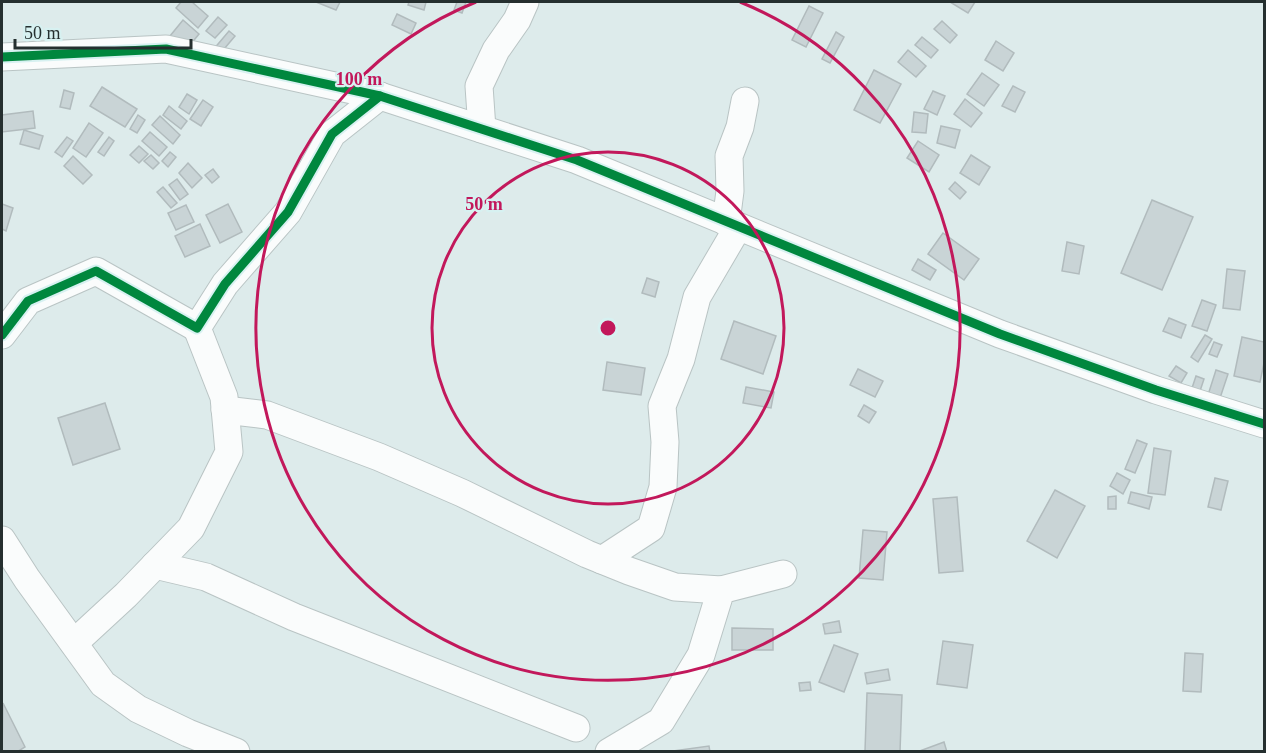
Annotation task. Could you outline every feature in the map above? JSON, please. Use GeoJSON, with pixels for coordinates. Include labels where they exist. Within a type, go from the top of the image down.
{"type":"FeatureCollection","features":[{"type":"Feature","properties":{"kind":"street"},"geometry":{"type":"LineString","coordinates":[[482,129],[479,86],[496,50],[517,20],[525,2]]}},
{"type":"Feature","properties":{"kind":"street"},"geometry":{"type":"LineString","coordinates":[[2,57],[166,49],[380,96],[577,160],[1000,334],[1156,390],[1264,424]]}},
{"type":"Feature","properties":{"kind":"street"},"geometry":{"type":"LineString","coordinates":[[197,328],[225,284],[288,212],[332,134],[380,96]]}},
{"type":"Feature","properties":{"kind":"street"},"geometry":{"type":"LineString","coordinates":[[602,560],[651,528],[663,487],[665,442],[662,406],[681,359],[697,297],[732,224],[729,156],[740,127],[745,100]]}},
{"type":"Feature","properties":{"kind":"street"},"geometry":{"type":"LineString","coordinates":[[2,335],[28,301],[96,271],[197,328],[224,398],[229,452],[191,528],[74,643]]}},
{"type":"Feature","properties":{"kind":"street"},"geometry":{"type":"LineString","coordinates":[[225,410],[267,415],[379,457],[602,560],[675,586],[721,590],[783,574]]}},
{"type":"Feature","properties":{"kind":"street"},"geometry":{"type":"LineString","coordinates":[[2,540],[103,684],[138,709],[188,734],[236,752]]}},
{"type":"Feature","properties":{"kind":"street"},"geometry":{"type":"LineString","coordinates":[[155,565],[206,577],[304,622],[576,728]]}},
{"type":"Feature","properties":{"kind":"street"},"geometry":{"type":"LineString","coordinates":[[609,752],[661,721],[701,655],[721,590]]}},
{"type":"Feature","properties":{"kind":"building"},"geometry":{"type":"Polygon","coordinates":[[[181,2],[192,2],[208,16],[198,28],[176,8],[181,2]]]}},
{"type":"Feature","properties":{"kind":"building"},"geometry":{"type":"Polygon","coordinates":[[[316,2],[340,2],[336,10],[316,2]]]}},
{"type":"Feature","properties":{"kind":"building"},"geometry":{"type":"Polygon","coordinates":[[[409,2],[426,2],[424,10],[408,5],[409,2]]]}},
{"type":"Feature","properties":{"kind":"building"},"geometry":{"type":"Polygon","coordinates":[[[457,2],[466,2],[462,13],[454,10],[457,2]]]}},
{"type":"Feature","properties":{"kind":"building"},"geometry":{"type":"Polygon","coordinates":[[[950,2],[975,2],[968,13],[950,2]]]}},
{"type":"Feature","properties":{"kind":"building"},"geometry":{"type":"Polygon","coordinates":[[[809,6],[823,13],[806,47],[792,40],[809,6]]]}},
{"type":"Feature","properties":{"kind":"building"},"geometry":{"type":"Polygon","coordinates":[[[397,14],[416,23],[411,34],[392,25],[397,14]]]}},
{"type":"Feature","properties":{"kind":"building"},"geometry":{"type":"Polygon","coordinates":[[[218,17],[227,25],[215,38],[206,31],[218,17]]]}},
{"type":"Feature","properties":{"kind":"building"},"geometry":{"type":"Polygon","coordinates":[[[183,20],[199,34],[186,50],[170,36],[183,20]]]}},
{"type":"Feature","properties":{"kind":"building"},"geometry":{"type":"Polygon","coordinates":[[[942,21],[957,35],[950,43],[934,29],[942,21]]]}},
{"type":"Feature","properties":{"kind":"building"},"geometry":{"type":"Polygon","coordinates":[[[229,31],[235,36],[219,55],[213,50],[229,31]]]}},
{"type":"Feature","properties":{"kind":"building"},"geometry":{"type":"Polygon","coordinates":[[[836,32],[844,37],[830,63],[822,59],[836,32]]]}},
{"type":"Feature","properties":{"kind":"building"},"geometry":{"type":"Polygon","coordinates":[[[922,37],[938,50],[931,58],[915,45],[922,37]]]}},
{"type":"Feature","properties":{"kind":"building"},"geometry":{"type":"Polygon","coordinates":[[[996,41],[1014,53],[1003,71],[985,60],[996,41]]]}},
{"type":"Feature","properties":{"kind":"building"},"geometry":{"type":"Polygon","coordinates":[[[908,50],[926,66],[916,77],[898,62],[908,50]]]}},
{"type":"Feature","properties":{"kind":"building"},"geometry":{"type":"Polygon","coordinates":[[[874,70],[901,84],[880,123],[854,110],[874,70]]]}},
{"type":"Feature","properties":{"kind":"building"},"geometry":{"type":"Polygon","coordinates":[[[982,73],[999,85],[984,106],[967,94],[982,73]]]}},
{"type":"Feature","properties":{"kind":"building"},"geometry":{"type":"Polygon","coordinates":[[[1013,86],[1025,92],[1015,112],[1002,106],[1013,86]]]}},
{"type":"Feature","properties":{"kind":"building"},"geometry":{"type":"Polygon","coordinates":[[[102,87],[137,109],[125,127],[90,106],[102,87]]]}},
{"type":"Feature","properties":{"kind":"building"},"geometry":{"type":"Polygon","coordinates":[[[64,90],[74,93],[70,109],[60,107],[64,90]]]}},
{"type":"Feature","properties":{"kind":"building"},"geometry":{"type":"Polygon","coordinates":[[[933,91],[945,96],[937,115],[924,109],[933,91]]]}},
{"type":"Feature","properties":{"kind":"building"},"geometry":{"type":"Polygon","coordinates":[[[187,94],[197,100],[189,114],[179,107],[187,94]]]}},
{"type":"Feature","properties":{"kind":"building"},"geometry":{"type":"Polygon","coordinates":[[[965,99],[982,113],[971,127],[954,114],[965,99]]]}},
{"type":"Feature","properties":{"kind":"building"},"geometry":{"type":"Polygon","coordinates":[[[203,100],[213,107],[201,126],[190,119],[203,100]]]}},
{"type":"Feature","properties":{"kind":"building"},"geometry":{"type":"Polygon","coordinates":[[[169,106],[187,121],[181,129],[163,115],[169,106]]]}},
{"type":"Feature","properties":{"kind":"building"},"geometry":{"type":"Polygon","coordinates":[[[33,111],[35,128],[2,132],[2,115],[33,111]]]}},
{"type":"Feature","properties":{"kind":"building"},"geometry":{"type":"Polygon","coordinates":[[[914,112],[928,114],[926,133],[912,132],[914,112]]]}},
{"type":"Feature","properties":{"kind":"building"},"geometry":{"type":"Polygon","coordinates":[[[138,115],[145,120],[137,133],[130,129],[138,115]]]}},
{"type":"Feature","properties":{"kind":"building"},"geometry":{"type":"Polygon","coordinates":[[[160,116],[180,135],[173,144],[152,125],[160,116]]]}},
{"type":"Feature","properties":{"kind":"building"},"geometry":{"type":"Polygon","coordinates":[[[89,123],[103,133],[86,157],[73,148],[89,123]]]}},
{"type":"Feature","properties":{"kind":"building"},"geometry":{"type":"Polygon","coordinates":[[[941,126],[960,130],[955,148],[937,143],[941,126]]]}},
{"type":"Feature","properties":{"kind":"building"},"geometry":{"type":"Polygon","coordinates":[[[24,130],[43,136],[39,149],[20,144],[24,130]]]}},
{"type":"Feature","properties":{"kind":"building"},"geometry":{"type":"Polygon","coordinates":[[[150,132],[167,147],[159,156],[142,141],[150,132]]]}},
{"type":"Feature","properties":{"kind":"building"},"geometry":{"type":"Polygon","coordinates":[[[67,137],[73,141],[62,157],[55,152],[67,137]]]}},
{"type":"Feature","properties":{"kind":"building"},"geometry":{"type":"Polygon","coordinates":[[[109,137],[114,141],[104,156],[98,152],[109,137]]]}},
{"type":"Feature","properties":{"kind":"building"},"geometry":{"type":"Polygon","coordinates":[[[918,141],[939,155],[929,172],[907,158],[918,141]]]}},
{"type":"Feature","properties":{"kind":"building"},"geometry":{"type":"Polygon","coordinates":[[[139,146],[148,154],[139,163],[130,155],[139,146]]]}},
{"type":"Feature","properties":{"kind":"building"},"geometry":{"type":"Polygon","coordinates":[[[170,152],[176,157],[168,167],[162,161],[170,152]]]}},
{"type":"Feature","properties":{"kind":"building"},"geometry":{"type":"Polygon","coordinates":[[[151,155],[159,163],[153,169],[144,161],[151,155]]]}},
{"type":"Feature","properties":{"kind":"building"},"geometry":{"type":"Polygon","coordinates":[[[971,155],[990,167],[979,185],[960,173],[971,155]]]}},
{"type":"Feature","properties":{"kind":"building"},"geometry":{"type":"Polygon","coordinates":[[[73,156],[92,175],[83,184],[64,166],[73,156]]]}},
{"type":"Feature","properties":{"kind":"building"},"geometry":{"type":"Polygon","coordinates":[[[188,163],[202,178],[192,188],[179,173],[188,163]]]}},
{"type":"Feature","properties":{"kind":"building"},"geometry":{"type":"Polygon","coordinates":[[[213,169],[219,177],[212,183],[205,175],[213,169]]]}},
{"type":"Feature","properties":{"kind":"building"},"geometry":{"type":"Polygon","coordinates":[[[177,179],[188,194],[180,200],[169,185],[177,179]]]}},
{"type":"Feature","properties":{"kind":"building"},"geometry":{"type":"Polygon","coordinates":[[[955,182],[966,192],[960,199],[949,189],[955,182]]]}},
{"type":"Feature","properties":{"kind":"building"},"geometry":{"type":"Polygon","coordinates":[[[163,187],[177,203],[171,208],[157,192],[163,187]]]}},
{"type":"Feature","properties":{"kind":"building"},"geometry":{"type":"Polygon","coordinates":[[[1152,200],[1193,217],[1162,290],[1121,273],[1152,200]]]}},
{"type":"Feature","properties":{"kind":"building"},"geometry":{"type":"Polygon","coordinates":[[[2,204],[13,208],[6,231],[2,229],[2,204]]]}},
{"type":"Feature","properties":{"kind":"building"},"geometry":{"type":"Polygon","coordinates":[[[228,204],[242,232],[220,243],[206,215],[228,204]]]}},
{"type":"Feature","properties":{"kind":"building"},"geometry":{"type":"Polygon","coordinates":[[[186,205],[194,222],[176,230],[168,213],[186,205]]]}},
{"type":"Feature","properties":{"kind":"building"},"geometry":{"type":"Polygon","coordinates":[[[200,224],[210,246],[185,257],[175,236],[200,224]]]}},
{"type":"Feature","properties":{"kind":"building"},"geometry":{"type":"Polygon","coordinates":[[[943,233],[979,259],[964,280],[928,254],[943,233]]]}},
{"type":"Feature","properties":{"kind":"building"},"geometry":{"type":"Polygon","coordinates":[[[1067,242],[1084,246],[1079,274],[1062,271],[1067,242]]]}},
{"type":"Feature","properties":{"kind":"building"},"geometry":{"type":"Polygon","coordinates":[[[918,259],[936,270],[930,280],[912,270],[918,259]]]}},
{"type":"Feature","properties":{"kind":"building"},"geometry":{"type":"Polygon","coordinates":[[[1227,269],[1245,271],[1240,310],[1223,308],[1227,269]]]}},
{"type":"Feature","properties":{"kind":"building"},"geometry":{"type":"Polygon","coordinates":[[[647,278],[659,282],[655,297],[642,293],[647,278]]]}},
{"type":"Feature","properties":{"kind":"building"},"geometry":{"type":"Polygon","coordinates":[[[1202,300],[1216,305],[1207,331],[1192,326],[1202,300]]]}},
{"type":"Feature","properties":{"kind":"building"},"geometry":{"type":"Polygon","coordinates":[[[1169,318],[1186,325],[1181,338],[1163,331],[1169,318]]]}},
{"type":"Feature","properties":{"kind":"building"},"geometry":{"type":"Polygon","coordinates":[[[734,321],[776,336],[763,374],[721,359],[734,321]]]}},
{"type":"Feature","properties":{"kind":"building"},"geometry":{"type":"Polygon","coordinates":[[[1205,335],[1212,339],[1198,362],[1191,357],[1205,335]]]}},
{"type":"Feature","properties":{"kind":"building"},"geometry":{"type":"Polygon","coordinates":[[[1242,337],[1264,342],[1264,363],[1260,382],[1234,376],[1242,337]]]}},
{"type":"Feature","properties":{"kind":"building"},"geometry":{"type":"Polygon","coordinates":[[[1214,342],[1222,345],[1217,357],[1209,354],[1214,342]]]}},
{"type":"Feature","properties":{"kind":"building"},"geometry":{"type":"Polygon","coordinates":[[[607,362],[645,368],[641,395],[603,390],[607,362]]]}},
{"type":"Feature","properties":{"kind":"building"},"geometry":{"type":"Polygon","coordinates":[[[1176,366],[1187,373],[1181,383],[1169,376],[1176,366]]]}},
{"type":"Feature","properties":{"kind":"building"},"geometry":{"type":"Polygon","coordinates":[[[858,369],[883,381],[875,397],[850,385],[858,369]]]}},
{"type":"Feature","properties":{"kind":"building"},"geometry":{"type":"Polygon","coordinates":[[[1216,370],[1228,374],[1220,398],[1208,395],[1216,370]]]}},
{"type":"Feature","properties":{"kind":"building"},"geometry":{"type":"Polygon","coordinates":[[[1196,376],[1204,379],[1199,394],[1191,391],[1196,376]]]}},
{"type":"Feature","properties":{"kind":"building"},"geometry":{"type":"Polygon","coordinates":[[[746,387],[774,392],[771,408],[743,403],[746,387]]]}},
{"type":"Feature","properties":{"kind":"building"},"geometry":{"type":"Polygon","coordinates":[[[105,403],[120,449],[73,465],[58,418],[105,403]]]}},
{"type":"Feature","properties":{"kind":"building"},"geometry":{"type":"Polygon","coordinates":[[[864,405],[876,412],[869,423],[858,416],[864,405]]]}},
{"type":"Feature","properties":{"kind":"building"},"geometry":{"type":"Polygon","coordinates":[[[1137,440],[1147,444],[1135,473],[1125,469],[1137,440]]]}},
{"type":"Feature","properties":{"kind":"building"},"geometry":{"type":"Polygon","coordinates":[[[1154,448],[1171,451],[1165,495],[1148,493],[1154,448]]]}},
{"type":"Feature","properties":{"kind":"building"},"geometry":{"type":"Polygon","coordinates":[[[1117,473],[1130,480],[1123,494],[1110,486],[1117,473]]]}},
{"type":"Feature","properties":{"kind":"building"},"geometry":{"type":"Polygon","coordinates":[[[1215,478],[1228,481],[1221,510],[1208,507],[1215,478]]]}},
{"type":"Feature","properties":{"kind":"building"},"geometry":{"type":"Polygon","coordinates":[[[1055,490],[1085,506],[1057,558],[1027,541],[1055,490]]]}},
{"type":"Feature","properties":{"kind":"building"},"geometry":{"type":"Polygon","coordinates":[[[1131,492],[1152,497],[1149,509],[1128,503],[1131,492]]]}},
{"type":"Feature","properties":{"kind":"building"},"geometry":{"type":"Polygon","coordinates":[[[1116,496],[1116,509],[1108,509],[1108,497],[1116,496]]]}},
{"type":"Feature","properties":{"kind":"building"},"geometry":{"type":"Polygon","coordinates":[[[957,497],[963,571],[939,573],[933,499],[957,497]]]}},
{"type":"Feature","properties":{"kind":"building"},"geometry":{"type":"Polygon","coordinates":[[[863,530],[887,532],[883,580],[859,578],[863,530]]]}},
{"type":"Feature","properties":{"kind":"building"},"geometry":{"type":"Polygon","coordinates":[[[839,621],[841,632],[825,634],[823,624],[839,621]]]}},
{"type":"Feature","properties":{"kind":"building"},"geometry":{"type":"Polygon","coordinates":[[[732,628],[773,629],[773,650],[732,650],[732,628]]]}},
{"type":"Feature","properties":{"kind":"building"},"geometry":{"type":"Polygon","coordinates":[[[943,641],[973,645],[967,688],[937,684],[943,641]]]}},
{"type":"Feature","properties":{"kind":"building"},"geometry":{"type":"Polygon","coordinates":[[[834,645],[858,654],[844,692],[819,682],[834,645]]]}},
{"type":"Feature","properties":{"kind":"building"},"geometry":{"type":"Polygon","coordinates":[[[1185,653],[1203,654],[1201,692],[1183,691],[1185,653]]]}},
{"type":"Feature","properties":{"kind":"building"},"geometry":{"type":"Polygon","coordinates":[[[888,669],[890,680],[867,684],[865,673],[888,669]]]}},
{"type":"Feature","properties":{"kind":"building"},"geometry":{"type":"Polygon","coordinates":[[[810,682],[811,690],[800,691],[799,683],[810,682]]]}},
{"type":"Feature","properties":{"kind":"building"},"geometry":{"type":"Polygon","coordinates":[[[867,693],[902,695],[900,752],[865,751],[867,693]]]}},
{"type":"Feature","properties":{"kind":"building"},"geometry":{"type":"Polygon","coordinates":[[[3,703],[25,747],[17,752],[2,752],[3,703]]]}},
{"type":"Feature","properties":{"kind":"building"},"geometry":{"type":"Polygon","coordinates":[[[944,742],[947,752],[917,752],[944,742]]]}},
{"type":"Feature","properties":{"kind":"building"},"geometry":{"type":"Polygon","coordinates":[[[709,746],[710,752],[673,751],[709,746]]]}},
{"type":"Feature","properties":{"kind":"cycle path"},"geometry":{"type":"LineString","coordinates":[[2,57],[166,49],[380,96],[577,160],[1000,334],[1156,390],[1264,424]]}},
{"type":"Feature","properties":{"kind":"cycle path"},"geometry":{"type":"LineString","coordinates":[[2,335],[28,301],[96,271],[197,328],[225,284],[288,212],[332,134],[380,96]]}}]}
